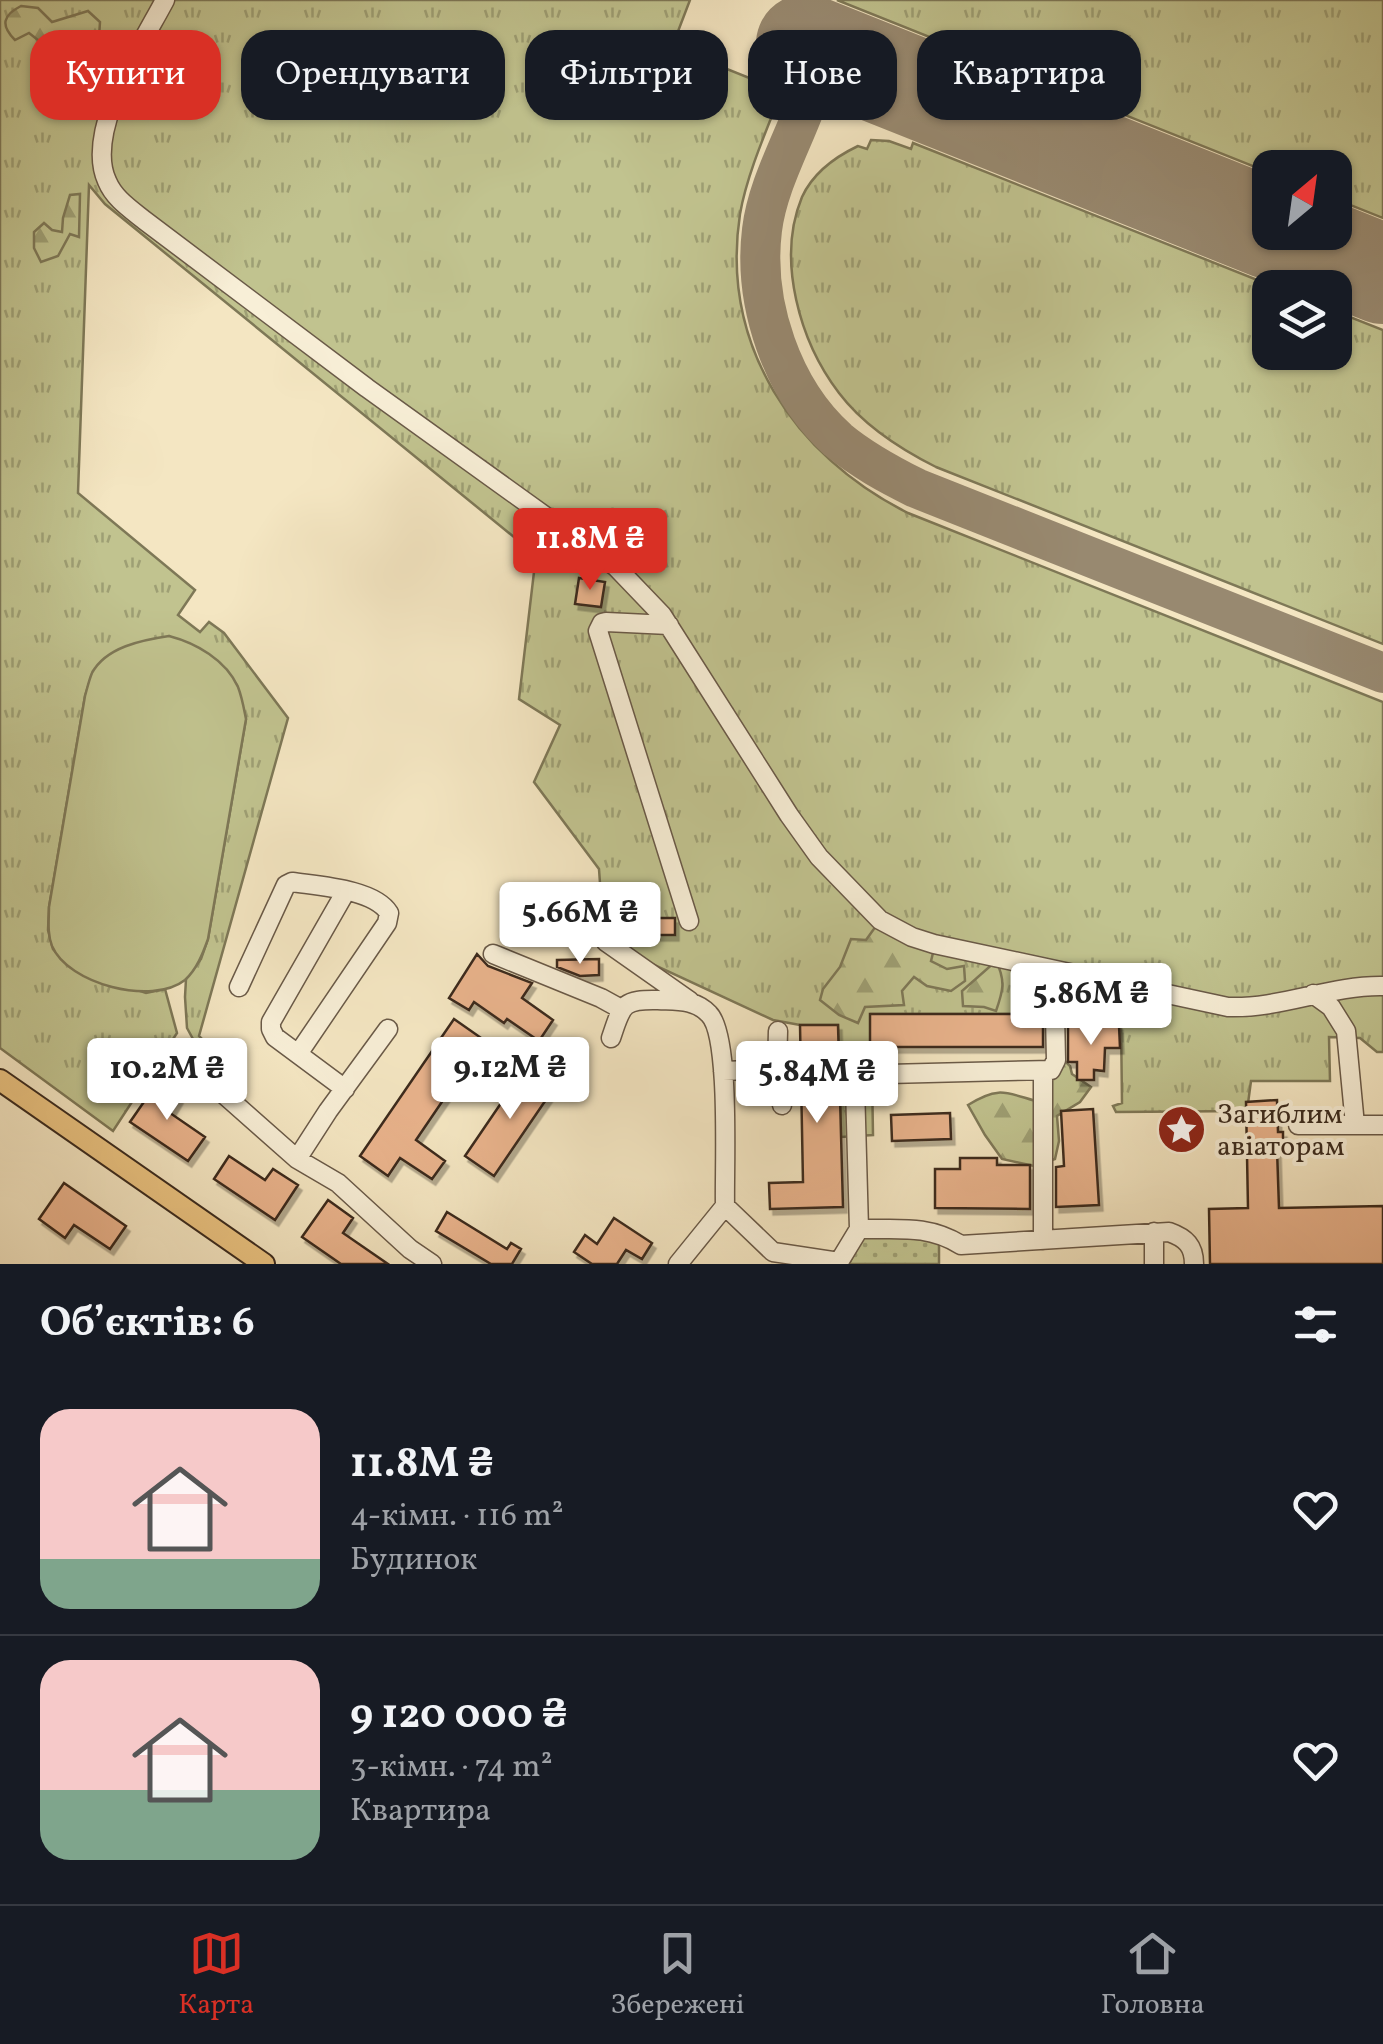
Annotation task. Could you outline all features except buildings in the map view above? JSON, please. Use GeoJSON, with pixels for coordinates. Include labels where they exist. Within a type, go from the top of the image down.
{"type":"FeatureCollection","features":[{"type":"Feature","properties":{"kind":"main road"},"geometry":{"type":"LineString","coordinates":[[0,1080],[264,1264]]}},
{"type":"Feature","properties":{"kind":"street"},"geometry":{"type":"LineString","coordinates":[[165,0],[120,84],[107,119],[102,169],[115,195],[367,388],[602,556],[639,590],[668,624],[819,857],[880,920],[912,938],[1228,1007],[1250,1008],[1364,985],[1383,986]]}},
{"type":"Feature","properties":{"kind":"street"},"geometry":{"type":"LineString","coordinates":[[668,624],[606,622],[598,631],[689,921]]}},
{"type":"Feature","properties":{"kind":"street"},"geometry":{"type":"LineString","coordinates":[[239,987],[286,885],[292,882],[346,890],[384,905],[389,913],[387,923],[298,1054]]}},
{"type":"Feature","properties":{"kind":"street"},"geometry":{"type":"LineString","coordinates":[[345,1089],[270,1030],[346,890]]}},
{"type":"Feature","properties":{"kind":"street"},"geometry":{"type":"LineString","coordinates":[[606,942],[709,1014],[716,1027],[723,1071],[725,1206],[678,1264]]}},
{"type":"Feature","properties":{"kind":"street"},"geometry":{"type":"LineString","coordinates":[[494,954],[621,1009]]}},
{"type":"Feature","properties":{"kind":"street"},"geometry":{"type":"LineString","coordinates":[[1019,962],[1035,998],[1055,1014],[1121,1012],[1161,994]]}},
{"type":"Feature","properties":{"kind":"street"},"geometry":{"type":"LineString","coordinates":[[1313,994],[1332,1007],[1346,1031],[1356,1125]]}},
{"type":"Feature","properties":{"kind":"street"},"geometry":{"type":"LineString","coordinates":[[611,1038],[621,1009],[628,1004],[644,1000],[690,1001]]}},
{"type":"Feature","properties":{"kind":"street"},"geometry":{"type":"LineString","coordinates":[[888,1074],[1051,1070],[1055,1066],[1055,1014]]}},
{"type":"Feature","properties":{"kind":"street"},"geometry":{"type":"LineString","coordinates":[[297,1158],[388,1029]]}},
{"type":"Feature","properties":{"kind":"street"},"geometry":{"type":"LineString","coordinates":[[778,1030],[777,1069],[782,1105]]}},
{"type":"Feature","properties":{"kind":"street"},"geometry":{"type":"LineString","coordinates":[[184,1059],[297,1158],[338,1183],[410,1250],[432,1264]]}},
{"type":"Feature","properties":{"kind":"street"},"geometry":{"type":"LineString","coordinates":[[723,1071],[777,1069]]}},
{"type":"Feature","properties":{"kind":"street"},"geometry":{"type":"LineString","coordinates":[[1043,1072],[1043,1240]]}},
{"type":"Feature","properties":{"kind":"street"},"geometry":{"type":"LineString","coordinates":[[725,1206],[773,1252],[838,1263],[859,1229],[854,1086]]}},
{"type":"Feature","properties":{"kind":"street"},"geometry":{"type":"LineString","coordinates":[[1298,1125],[1383,1125]]}},
{"type":"Feature","properties":{"kind":"street"},"geometry":{"type":"LineString","coordinates":[[859,1229],[928,1230],[942,1234],[961,1255],[1043,1240],[1162,1232],[1188,1242],[1194,1264]]}},
{"type":"Feature","properties":{"kind":"street"},"geometry":{"type":"LineString","coordinates":[[1155,1263],[1162,1232]]}},
{"type":"Feature","properties":{"kind":"green space"},"geometry":{"type":"Polygon","coordinates":[[[0,0],[690,0],[679,30],[525,30],[525,120],[728,120],[728,69],[748,77],[748,120],[771,120],[740,214],[737,262],[742,308],[754,351],[774,391],[799,428],[831,461],[867,489],[908,513],[1383,702],[1383,1052],[1377,1052],[1360,1038],[1329,1037],[1330,1081],[1251,1081],[1247,1111],[1116,1112],[1113,1106],[1122,1103],[1121,1020],[1043,1014],[871,1014],[873,1135],[841,1137],[838,1025],[773,1020],[637,957],[603,926],[599,869],[534,782],[560,725],[519,699],[536,555],[105,204],[89,185],[78,493],[195,590],[178,615],[200,632],[209,622],[224,633],[288,718],[199,1036],[203,1040],[199,1050],[187,1028],[186,979],[201,959],[208,939],[246,719],[237,685],[220,663],[93,671],[85,696],[48,930],[53,949],[71,968],[146,993],[165,989],[177,1033],[113,1131],[0,1048],[0,0]]]}},
{"type":"Feature","properties":{"kind":"green space"},"geometry":{"type":"Polygon","coordinates":[[[837,0],[1383,0],[1383,218],[1352,206],[1352,150],[1252,150],[1252,166],[1137,120],[1141,120],[1141,30],[917,32],[837,0]]]}},
{"type":"Feature","properties":{"kind":"green space"},"geometry":{"type":"Polygon","coordinates":[[[21,6],[38,8],[52,22],[88,11],[100,22],[99,30],[30,30],[30,34],[15,40],[6,25],[10,13],[21,6]]]}},
{"type":"Feature","properties":{"kind":"green space"},"geometry":{"type":"Polygon","coordinates":[[[871,140],[911,149],[913,143],[1252,278],[1252,370],[1352,370],[1352,318],[1383,330],[1383,644],[936,467],[896,444],[860,416],[839,393],[813,350],[796,300],[791,247],[802,197],[812,180],[849,150],[858,146],[867,149],[871,140]]]}},
{"type":"Feature","properties":{"kind":"green space"},"geometry":{"type":"Polygon","coordinates":[[[80,194],[79,237],[70,234],[58,256],[41,262],[34,248],[34,232],[44,223],[62,232],[70,195],[80,194]]]}},
{"type":"Feature","properties":{"kind":"green space"},"geometry":{"type":"Polygon","coordinates":[[[169,636],[200,648],[226,669],[238,687],[246,719],[204,950],[185,980],[170,988],[133,991],[92,980],[61,959],[50,941],[49,907],[92,673],[115,651],[169,636]]]}},
{"type":"Feature","properties":{"kind":"green space"},"geometry":{"type":"Polygon","coordinates":[[[876,926],[934,949],[931,961],[947,969],[964,966],[965,981],[951,991],[927,986],[914,977],[902,991],[904,1005],[865,1007],[858,1023],[839,1015],[820,1000],[823,989],[840,967],[851,939],[866,940],[876,926]]]}},
{"type":"Feature","properties":{"kind":"green space"},"geometry":{"type":"Polygon","coordinates":[[[996,961],[1002,986],[996,1011],[963,1006],[962,991],[996,961]]]}},
{"type":"Feature","properties":{"kind":"green space"},"geometry":{"type":"Polygon","coordinates":[[[1063,1059],[1072,1074],[1091,1087],[1080,1102],[1057,1116],[1059,1141],[1055,1159],[1034,1166],[1002,1159],[968,1105],[997,1093],[1043,1103],[1051,1074],[1063,1059]]]}},
{"type":"Feature","properties":{"kind":"green space"},"geometry":{"type":"Polygon","coordinates":[[[863,1235],[939,1241],[939,1264],[849,1264],[863,1235]]]}},
{"type":"Feature","properties":{"kind":"taxiway"},"geometry":{"type":"LineString","coordinates":[[902,83],[860,75],[824,83],[805,107],[765,214],[760,258],[767,316],[787,371],[818,420],[856,454],[916,488],[1383,673]]}},
{"type":"Feature","properties":{"kind":"runway"},"geometry":{"type":"LineString","coordinates":[[897,80],[1252,222]]}},
{"type":"Feature","properties":{"kind":"runway"},"geometry":{"type":"LineString","coordinates":[[1323,250],[1383,274]]}},
{"type":"Feature","properties":{"kind":"place","name":"Загиблим авіаторам"},"geometry":{"type":"Point","coordinates":[1182,1129]}}]}
